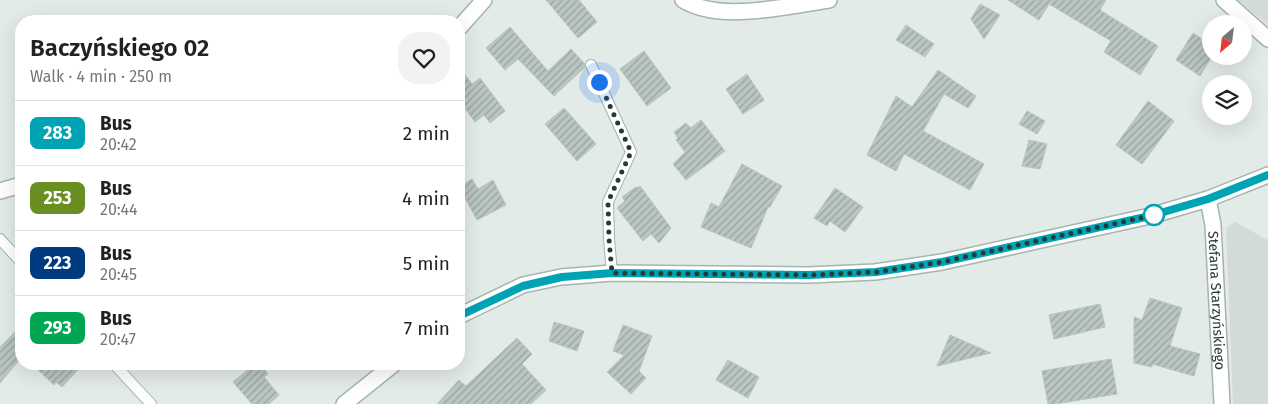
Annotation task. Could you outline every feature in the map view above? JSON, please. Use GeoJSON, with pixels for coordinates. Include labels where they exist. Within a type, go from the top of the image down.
{"type":"FeatureCollection","features":[{"type":"Feature","properties":{"kind":"main road"},"geometry":{"type":"LineString","coordinates":[[465,21],[484,0]]}},
{"type":"Feature","properties":{"kind":"main road"},"geometry":{"type":"LineString","coordinates":[[683,0],[711,10],[728,11],[754,11],[829,0]]}},
{"type":"Feature","properties":{"kind":"main road"},"geometry":{"type":"LineString","coordinates":[[1224,0],[1268,39]]}},
{"type":"Feature","properties":{"kind":"main road"},"geometry":{"type":"LineString","coordinates":[[465,313],[523,286],[562,277],[612,273],[809,275],[876,272],[942,262],[1140,218],[1208,199],[1268,175]]}},
{"type":"Feature","properties":{"kind":"main road"},"geometry":{"type":"LineString","coordinates":[[0,191],[15,187]]}},
{"type":"Feature","properties":{"kind":"main road","name":"Stefana Starzyńskiego"},"geometry":{"type":"LineString","coordinates":[[1208,199],[1213,226],[1222,404]]}},
{"type":"Feature","properties":{"kind":"main road"},"geometry":{"type":"LineString","coordinates":[[344,404],[386,370]]}},
{"type":"Feature","properties":{"kind":"lane"},"geometry":{"type":"LineString","coordinates":[[591,65],[631,152],[608,202],[612,273]]}},
{"type":"Feature","properties":{"kind":"lane"},"geometry":{"type":"LineString","coordinates":[[0,239],[15,255]]}},
{"type":"Feature","properties":{"kind":"lane"},"geometry":{"type":"LineString","coordinates":[[120,370],[151,404]]}},
{"type":"Feature","properties":{"kind":"shaded area"},"geometry":{"type":"Polygon","coordinates":[[[1238,0],[1268,0],[1268,25],[1238,0]]]}},
{"type":"Feature","properties":{"kind":"shaded area"},"geometry":{"type":"Polygon","coordinates":[[[1235,222],[1268,240],[1268,404],[1233,404],[1226,228],[1235,222]]]}},
{"type":"Feature","properties":{"kind":"building"},"geometry":{"type":"Polygon","coordinates":[[[546,0],[579,0],[597,22],[578,38],[546,0]]]}},
{"type":"Feature","properties":{"kind":"building"},"geometry":{"type":"Polygon","coordinates":[[[1008,0],[1106,0],[1100,10],[1158,46],[1140,75],[1104,52],[1111,41],[1049,4],[1039,20],[1008,0]]]}},
{"type":"Feature","properties":{"kind":"building"},"geometry":{"type":"Polygon","coordinates":[[[980,4],[1000,15],[984,39],[971,19],[980,4]]]}},
{"type":"Feature","properties":{"kind":"building"},"geometry":{"type":"Polygon","coordinates":[[[906,25],[934,44],[925,57],[896,40],[906,25]]]}},
{"type":"Feature","properties":{"kind":"building"},"geometry":{"type":"Polygon","coordinates":[[[510,27],[548,71],[571,49],[584,63],[585,67],[554,96],[518,59],[505,70],[486,48],[510,27]]]}},
{"type":"Feature","properties":{"kind":"building"},"geometry":{"type":"Polygon","coordinates":[[[1193,33],[1202,39],[1202,65],[1207,65],[1200,76],[1176,60],[1193,33]]]}},
{"type":"Feature","properties":{"kind":"building"},"geometry":{"type":"Polygon","coordinates":[[[644,51],[671,88],[647,106],[620,69],[644,51]]]}},
{"type":"Feature","properties":{"kind":"building"},"geometry":{"type":"Polygon","coordinates":[[[938,70],[976,96],[968,108],[944,94],[923,131],[984,164],[970,190],[904,154],[896,171],[867,155],[896,96],[912,107],[938,70]]]}},
{"type":"Feature","properties":{"kind":"building"},"geometry":{"type":"Polygon","coordinates":[[[747,74],[764,100],[743,114],[726,89],[747,74]]]}},
{"type":"Feature","properties":{"kind":"building"},"geometry":{"type":"Polygon","coordinates":[[[465,75],[472,84],[480,78],[505,111],[490,123],[484,115],[475,122],[465,108],[465,75]]]}},
{"type":"Feature","properties":{"kind":"building"},"geometry":{"type":"Polygon","coordinates":[[[1148,101],[1174,121],[1142,164],[1116,145],[1148,101]]]}},
{"type":"Feature","properties":{"kind":"building"},"geometry":{"type":"Polygon","coordinates":[[[564,108],[596,144],[577,161],[545,124],[564,108]]]}},
{"type":"Feature","properties":{"kind":"building"},"geometry":{"type":"Polygon","coordinates":[[[1027,111],[1045,121],[1037,134],[1019,124],[1027,111]]]}},
{"type":"Feature","properties":{"kind":"building"},"geometry":{"type":"Polygon","coordinates":[[[701,120],[725,151],[686,180],[673,164],[685,152],[676,140],[678,138],[674,132],[686,123],[691,128],[701,120]]]}},
{"type":"Feature","properties":{"kind":"building"},"geometry":{"type":"Polygon","coordinates":[[[1029,140],[1047,144],[1040,169],[1022,166],[1029,140]]]}},
{"type":"Feature","properties":{"kind":"building"},"geometry":{"type":"Polygon","coordinates":[[[742,164],[782,186],[770,207],[768,207],[751,248],[701,227],[711,203],[719,207],[742,164]]]}},
{"type":"Feature","properties":{"kind":"building"},"geometry":{"type":"Polygon","coordinates":[[[472,179],[478,189],[493,180],[506,205],[477,220],[465,198],[465,183],[472,179]]]}},
{"type":"Feature","properties":{"kind":"building"},"geometry":{"type":"Polygon","coordinates":[[[640,186],[671,228],[659,243],[651,234],[643,241],[617,208],[625,201],[622,197],[640,186]]]}},
{"type":"Feature","properties":{"kind":"building"},"geometry":{"type":"Polygon","coordinates":[[[835,188],[863,207],[845,232],[830,221],[827,226],[814,218],[835,188]]]}},
{"type":"Feature","properties":{"kind":"building"},"geometry":{"type":"Polygon","coordinates":[[[1150,298],[1182,308],[1170,346],[1200,354],[1194,376],[1152,364],[1152,367],[1134,363],[1134,317],[1142,320],[1150,298]]]}},
{"type":"Feature","properties":{"kind":"building"},"geometry":{"type":"Polygon","coordinates":[[[1100,304],[1105,327],[1054,339],[1049,315],[1100,304]]]}},
{"type":"Feature","properties":{"kind":"building"},"geometry":{"type":"Polygon","coordinates":[[[554,322],[584,331],[577,351],[549,341],[554,322]]]}},
{"type":"Feature","properties":{"kind":"building"},"geometry":{"type":"Polygon","coordinates":[[[623,325],[652,336],[639,371],[646,378],[631,394],[607,372],[624,355],[613,351],[623,325]]]}},
{"type":"Feature","properties":{"kind":"building"},"geometry":{"type":"Polygon","coordinates":[[[15,332],[15,365],[0,383],[0,347],[15,332]]]}},
{"type":"Feature","properties":{"kind":"building"},"geometry":{"type":"Polygon","coordinates":[[[950,335],[991,353],[937,366],[950,335]]]}},
{"type":"Feature","properties":{"kind":"building"},"geometry":{"type":"Polygon","coordinates":[[[517,338],[532,354],[522,364],[546,390],[531,404],[437,404],[459,380],[466,386],[517,338]]]}},
{"type":"Feature","properties":{"kind":"building"},"geometry":{"type":"Polygon","coordinates":[[[1111,359],[1117,394],[1048,404],[1042,371],[1111,359]]]}},
{"type":"Feature","properties":{"kind":"building"},"geometry":{"type":"Polygon","coordinates":[[[728,360],[759,377],[748,398],[716,380],[728,360]]]}},
{"type":"Feature","properties":{"kind":"building"},"geometry":{"type":"Polygon","coordinates":[[[38,370],[78,370],[62,387],[56,382],[54,385],[38,370]]]}},
{"type":"Feature","properties":{"kind":"building"},"geometry":{"type":"Polygon","coordinates":[[[248,370],[265,370],[268,374],[264,377],[279,395],[269,404],[252,404],[233,382],[248,370]]]}},
{"type":"Feature","properties":{"kind":"bus line","name":"283"},"geometry":{"type":"LineString","coordinates":[[465,313],[523,286],[562,277],[612,273],[809,275],[876,272],[942,262],[1150,216],[1208,199],[1268,175]]}},
{"type":"Feature","properties":{"kind":"route"},"geometry":{"type":"LineString","coordinates":[[599,82],[631,152],[608,202],[612,273],[809,275],[876,272],[942,262],[1154,215]]}}]}
